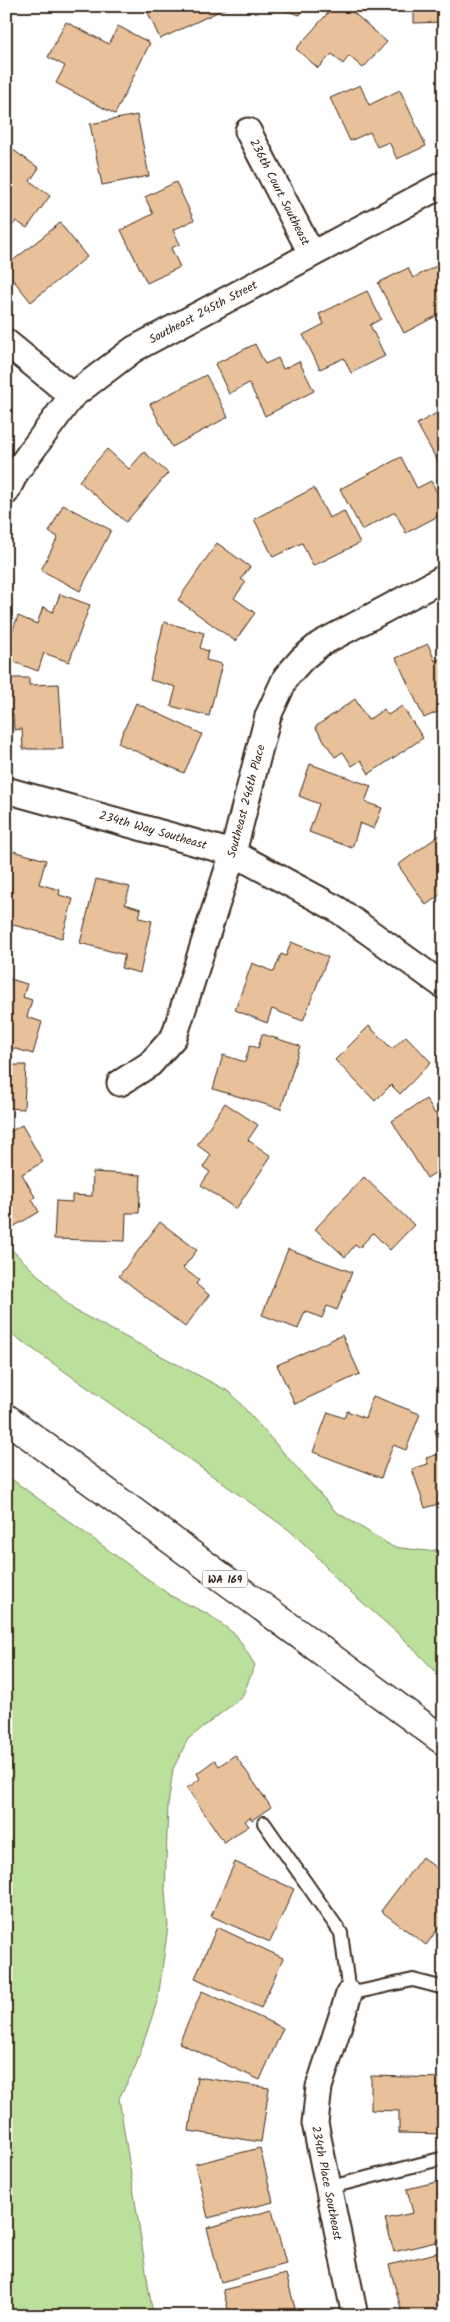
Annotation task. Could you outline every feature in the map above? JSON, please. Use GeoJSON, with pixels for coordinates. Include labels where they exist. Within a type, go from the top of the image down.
{"type":"FeatureCollection","features":[{"type":"Feature","properties":{"kind":"main road","name":"WA 169"},"geometry":{"type":"LineString","coordinates":[[6,1418],[444,1742]]}},
{"type":"Feature","properties":{"kind":"street","name":"236th Court Southeast"},"geometry":{"type":"LineString","coordinates":[[248,131],[311,253]]}},
{"type":"Feature","properties":{"kind":"street","name":"Southeast 245th Street"},"geometry":{"type":"LineString","coordinates":[[6,492],[16,472],[72,396],[134,349],[311,253],[444,184]]}},
{"type":"Feature","properties":{"kind":"street"},"geometry":{"type":"LineString","coordinates":[[6,342],[72,396]]}},
{"type":"Feature","properties":{"kind":"street","name":"Southeast 246th Place"},"geometry":{"type":"LineString","coordinates":[[120,1082],[150,1064],[174,1036],[233,853],[268,716],[286,677],[302,659],[320,644],[444,578]]}},
{"type":"Feature","properties":{"kind":"street","name":"234th Way Southeast"},"geometry":{"type":"LineString","coordinates":[[6,790],[233,853],[337,909],[444,986]]}},
{"type":"Feature","properties":{"kind":"street","name":"234th Place Southeast"},"geometry":{"type":"LineString","coordinates":[[349,1994],[319,2087],[315,2123],[355,2316]]}},
{"type":"Feature","properties":{"kind":"lane"},"geometry":{"type":"LineString","coordinates":[[264,1823],[341,1933],[349,1994],[413,1980],[444,1988]]}},
{"type":"Feature","properties":{"kind":"lane"},"geometry":{"type":"LineString","coordinates":[[327,2188],[444,2158]]}},
{"type":"Feature","properties":{"kind":"green space"},"geometry":{"type":"Polygon","coordinates":[[[6,1244],[74,1310],[230,1392],[335,1511],[393,1547],[427,1551],[444,1549],[444,1680],[402,1637],[338,1581],[315,1554],[289,1530],[6,1330],[6,1244]]]}},
{"type":"Feature","properties":{"kind":"green space"},"geometry":{"type":"Polygon","coordinates":[[[6,1475],[171,1596],[208,1614],[236,1635],[255,1665],[242,1697],[188,1739],[173,1769],[168,1805],[165,1891],[168,1926],[158,1999],[135,2068],[119,2098],[153,2316],[6,2316],[6,1475]]]}},
{"type":"Feature","properties":{"kind":"building"},"geometry":{"type":"Polygon","coordinates":[[[145,6],[225,6],[226,8],[160,39],[145,6]]]}},
{"type":"Feature","properties":{"kind":"building"},"geometry":{"type":"Polygon","coordinates":[[[269,6],[303,6],[300,15],[269,6]]]}},
{"type":"Feature","properties":{"kind":"building"},"geometry":{"type":"Polygon","coordinates":[[[334,6],[346,6],[387,42],[363,68],[349,56],[343,64],[332,54],[318,68],[296,49],[334,6]]]}},
{"type":"Feature","properties":{"kind":"building"},"geometry":{"type":"Polygon","coordinates":[[[414,6],[444,6],[444,22],[414,23],[414,6]]]}},
{"type":"Feature","properties":{"kind":"building"},"geometry":{"type":"Polygon","coordinates":[[[66,22],[109,44],[118,26],[150,43],[115,114],[56,83],[65,66],[48,57],[66,22]]]}},
{"type":"Feature","properties":{"kind":"building"},"geometry":{"type":"Polygon","coordinates":[[[360,85],[369,105],[400,90],[426,146],[397,159],[389,142],[377,147],[370,132],[350,141],[330,98],[360,85]]]}},
{"type":"Feature","properties":{"kind":"building"},"geometry":{"type":"Polygon","coordinates":[[[137,115],[149,176],[102,185],[90,124],[137,115]]]}},
{"type":"Feature","properties":{"kind":"building"},"geometry":{"type":"Polygon","coordinates":[[[6,145],[39,168],[30,181],[50,196],[27,228],[16,221],[10,229],[6,227],[6,145]]]}},
{"type":"Feature","properties":{"kind":"building"},"geometry":{"type":"Polygon","coordinates":[[[176,182],[194,220],[173,230],[180,244],[171,248],[180,267],[147,283],[121,230],[153,214],[145,197],[176,182]]]}},
{"type":"Feature","properties":{"kind":"building"},"geometry":{"type":"Polygon","coordinates":[[[60,223],[87,257],[31,302],[6,271],[6,266],[60,223]]]}},
{"type":"Feature","properties":{"kind":"building"},"geometry":{"type":"Polygon","coordinates":[[[444,262],[444,312],[404,333],[378,283],[408,268],[413,278],[444,262]]]}},
{"type":"Feature","properties":{"kind":"building"},"geometry":{"type":"Polygon","coordinates":[[[367,291],[381,319],[370,325],[385,356],[351,373],[344,358],[320,369],[303,335],[324,324],[319,314],[367,291]]]}},
{"type":"Feature","properties":{"kind":"building"},"geometry":{"type":"Polygon","coordinates":[[[255,344],[265,364],[278,358],[283,369],[299,361],[314,391],[265,416],[249,383],[229,394],[215,364],[255,344]]]}},
{"type":"Feature","properties":{"kind":"building"},"geometry":{"type":"Polygon","coordinates":[[[206,375],[228,417],[172,447],[150,404],[206,375]]]}},
{"type":"Feature","properties":{"kind":"building"},"geometry":{"type":"Polygon","coordinates":[[[444,409],[444,473],[417,424],[444,409]]]}},
{"type":"Feature","properties":{"kind":"building"},"geometry":{"type":"Polygon","coordinates":[[[107,449],[129,469],[144,452],[168,473],[126,522],[79,481],[107,449]]]}},
{"type":"Feature","properties":{"kind":"building"},"geometry":{"type":"Polygon","coordinates":[[[401,457],[417,488],[431,481],[444,506],[444,513],[406,533],[395,512],[362,530],[340,489],[401,457]]]}},
{"type":"Feature","properties":{"kind":"building"},"geometry":{"type":"Polygon","coordinates":[[[314,488],[329,518],[344,511],[360,543],[313,566],[302,543],[273,557],[254,519],[314,488]]]}},
{"type":"Feature","properties":{"kind":"building"},"geometry":{"type":"Polygon","coordinates":[[[63,505],[111,530],[80,591],[41,570],[58,537],[49,532],[63,505]]]}},
{"type":"Feature","properties":{"kind":"building"},"geometry":{"type":"Polygon","coordinates":[[[217,543],[250,567],[241,579],[246,582],[234,598],[255,613],[235,641],[178,600],[217,543]]]}},
{"type":"Feature","properties":{"kind":"building"},"geometry":{"type":"Polygon","coordinates":[[[60,594],[90,605],[69,662],[44,653],[38,671],[6,659],[6,648],[18,616],[37,624],[43,607],[53,612],[60,594]]]}},
{"type":"Feature","properties":{"kind":"building"},"geometry":{"type":"Polygon","coordinates":[[[164,622],[204,633],[200,648],[208,651],[206,660],[222,664],[209,716],[171,706],[176,687],[150,680],[164,622]]]}},
{"type":"Feature","properties":{"kind":"building"},"geometry":{"type":"Polygon","coordinates":[[[428,644],[435,661],[444,657],[444,709],[424,718],[396,658],[428,644]]]}},
{"type":"Feature","properties":{"kind":"building"},"geometry":{"type":"Polygon","coordinates":[[[6,678],[29,678],[29,685],[59,684],[63,749],[23,749],[22,729],[14,730],[13,714],[6,714],[6,678]]]}},
{"type":"Feature","properties":{"kind":"building"},"geometry":{"type":"Polygon","coordinates":[[[355,699],[368,720],[384,709],[388,715],[402,706],[423,738],[369,774],[361,760],[352,766],[343,752],[335,757],[315,727],[355,699]]]}},
{"type":"Feature","properties":{"kind":"building"},"geometry":{"type":"Polygon","coordinates":[[[136,703],[202,734],[184,773],[118,743],[136,703]]]}},
{"type":"Feature","properties":{"kind":"building"},"geometry":{"type":"Polygon","coordinates":[[[310,764],[371,786],[365,802],[382,808],[374,829],[360,823],[352,848],[309,832],[319,804],[299,796],[310,764]]]}},
{"type":"Feature","properties":{"kind":"building"},"geometry":{"type":"Polygon","coordinates":[[[444,832],[444,892],[426,905],[398,865],[444,832]]]}},
{"type":"Feature","properties":{"kind":"building"},"geometry":{"type":"Polygon","coordinates":[[[13,851],[46,860],[39,884],[60,890],[59,895],[73,899],[62,938],[6,923],[6,876],[13,851]]]}},
{"type":"Feature","properties":{"kind":"building"},"geometry":{"type":"Polygon","coordinates":[[[96,879],[130,887],[125,904],[141,909],[139,918],[152,921],[140,973],[121,968],[125,955],[80,943],[96,879]]]}},
{"type":"Feature","properties":{"kind":"building"},"geometry":{"type":"Polygon","coordinates":[[[291,942],[328,957],[303,1021],[272,1009],[267,1023],[235,1010],[252,963],[274,972],[281,954],[286,956],[291,942]]]}},
{"type":"Feature","properties":{"kind":"building"},"geometry":{"type":"Polygon","coordinates":[[[6,978],[27,984],[23,997],[32,1000],[27,1017],[42,1022],[33,1054],[6,1046],[6,978]]]}},
{"type":"Feature","properties":{"kind":"building"},"geometry":{"type":"Polygon","coordinates":[[[369,1026],[392,1049],[406,1036],[431,1062],[400,1094],[391,1085],[375,1101],[335,1060],[369,1026]]]}},
{"type":"Feature","properties":{"kind":"building"},"geometry":{"type":"Polygon","coordinates":[[[262,1034],[300,1046],[281,1109],[213,1089],[223,1055],[245,1062],[250,1045],[258,1048],[262,1034]]]}},
{"type":"Feature","properties":{"kind":"building"},"geometry":{"type":"Polygon","coordinates":[[[6,1065],[26,1065],[24,1109],[6,1108],[6,1065]]]}},
{"type":"Feature","properties":{"kind":"building"},"geometry":{"type":"Polygon","coordinates":[[[426,1099],[435,1114],[444,1109],[444,1167],[427,1178],[392,1121],[426,1099]]]}},
{"type":"Feature","properties":{"kind":"building"},"geometry":{"type":"Polygon","coordinates":[[[225,1103],[258,1125],[248,1140],[271,1156],[236,1209],[201,1185],[210,1172],[203,1167],[211,1155],[197,1145],[225,1103]]]}},
{"type":"Feature","properties":{"kind":"building"},"geometry":{"type":"Polygon","coordinates":[[[22,1125],[43,1162],[22,1174],[35,1197],[32,1199],[39,1212],[6,1231],[6,1134],[22,1125]]]}},
{"type":"Feature","properties":{"kind":"building"},"geometry":{"type":"Polygon","coordinates":[[[93,1172],[141,1175],[139,1213],[126,1213],[125,1241],[54,1239],[56,1201],[72,1202],[72,1195],[92,1196],[93,1172]]]}},
{"type":"Feature","properties":{"kind":"building"},"geometry":{"type":"Polygon","coordinates":[[[364,1177],[414,1225],[390,1250],[373,1233],[359,1248],[355,1245],[345,1257],[315,1229],[364,1177]]]}},
{"type":"Feature","properties":{"kind":"building"},"geometry":{"type":"Polygon","coordinates":[[[160,1222],[197,1250],[183,1268],[199,1280],[196,1284],[209,1295],[185,1327],[119,1276],[160,1222]]]}},
{"type":"Feature","properties":{"kind":"building"},"geometry":{"type":"Polygon","coordinates":[[[288,1249],[352,1272],[337,1310],[327,1306],[322,1318],[305,1311],[298,1329],[262,1315],[288,1249]]]}},
{"type":"Feature","properties":{"kind":"building"},"geometry":{"type":"Polygon","coordinates":[[[342,1335],[360,1374],[295,1404],[277,1365],[342,1335]]]}},
{"type":"Feature","properties":{"kind":"building"},"geometry":{"type":"Polygon","coordinates":[[[373,1396],[420,1414],[406,1450],[393,1445],[381,1478],[313,1452],[328,1412],[344,1418],[347,1411],[365,1418],[373,1396]]]}},
{"type":"Feature","properties":{"kind":"building"},"geometry":{"type":"Polygon","coordinates":[[[444,1427],[444,1502],[425,1508],[412,1469],[428,1464],[426,1458],[442,1453],[435,1430],[444,1427]]]}},
{"type":"Feature","properties":{"kind":"building"},"geometry":{"type":"Polygon","coordinates":[[[235,1755],[271,1807],[252,1820],[250,1817],[245,1821],[249,1826],[224,1842],[187,1788],[200,1779],[197,1773],[215,1760],[219,1766],[235,1755]]]}},
{"type":"Feature","properties":{"kind":"building"},"geometry":{"type":"Polygon","coordinates":[[[422,1857],[444,1874],[444,1921],[426,1945],[381,1911],[422,1857]]]}},
{"type":"Feature","properties":{"kind":"building"},"geometry":{"type":"Polygon","coordinates":[[[235,1862],[294,1889],[270,1942],[211,1916],[235,1862]]]}},
{"type":"Feature","properties":{"kind":"building"},"geometry":{"type":"Polygon","coordinates":[[[217,1927],[283,1958],[261,2008],[195,1978],[217,1927]]]}},
{"type":"Feature","properties":{"kind":"building"},"geometry":{"type":"Polygon","coordinates":[[[202,1991],[283,2028],[260,2080],[179,2043],[202,1991]]]}},
{"type":"Feature","properties":{"kind":"building"},"geometry":{"type":"Polygon","coordinates":[[[371,2076],[444,2078],[444,2134],[399,2133],[399,2111],[371,2110],[371,2076]]]}},
{"type":"Feature","properties":{"kind":"building"},"geometry":{"type":"Polygon","coordinates":[[[197,2077],[269,2088],[261,2142],[189,2131],[197,2077]]]}},
{"type":"Feature","properties":{"kind":"building"},"geometry":{"type":"Polygon","coordinates":[[[260,2148],[273,2202],[208,2218],[195,2164],[260,2148]]]}},
{"type":"Feature","properties":{"kind":"building"},"geometry":{"type":"Polygon","coordinates":[[[444,2180],[444,2240],[394,2252],[385,2219],[413,2213],[407,2189],[444,2180]]]}},
{"type":"Feature","properties":{"kind":"building"},"geometry":{"type":"Polygon","coordinates":[[[272,2210],[286,2264],[221,2282],[207,2228],[272,2210]]]}},
{"type":"Feature","properties":{"kind":"building"},"geometry":{"type":"Polygon","coordinates":[[[444,2251],[444,2311],[425,2316],[403,2316],[389,2265],[444,2251]]]}},
{"type":"Feature","properties":{"kind":"building"},"geometry":{"type":"Polygon","coordinates":[[[286,2274],[297,2316],[230,2316],[223,2290],[286,2274]]]}}]}
